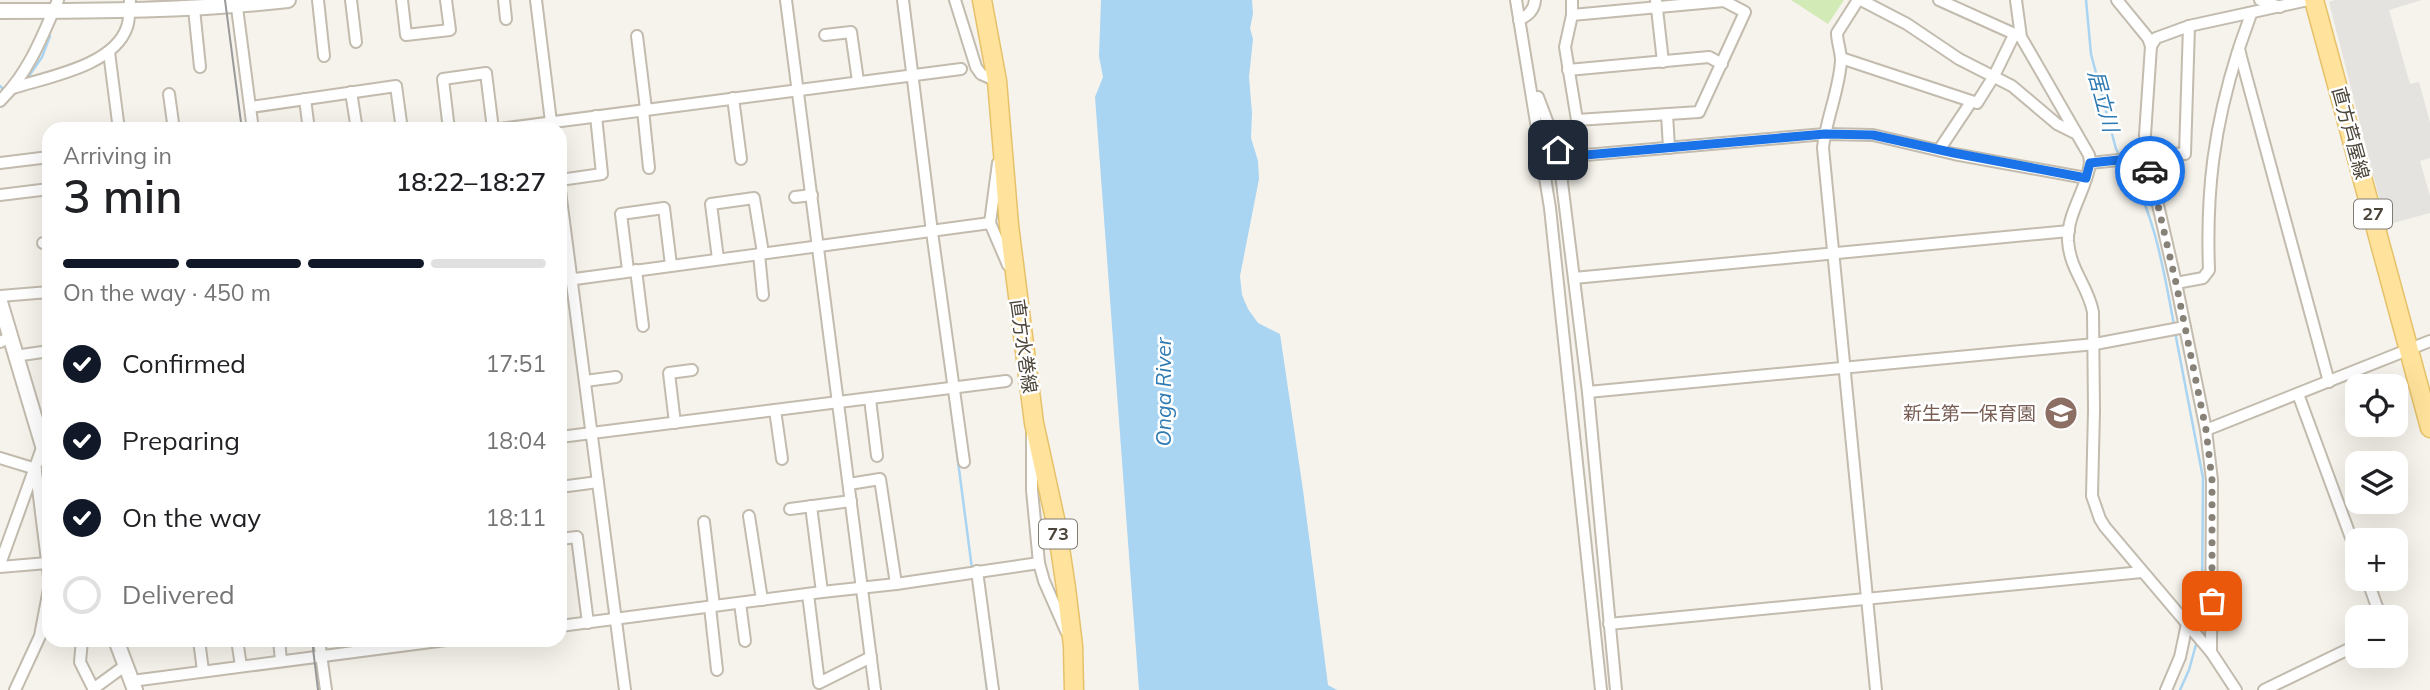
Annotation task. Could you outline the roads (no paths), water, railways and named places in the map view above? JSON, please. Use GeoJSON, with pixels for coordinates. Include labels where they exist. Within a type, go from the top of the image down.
{"type":"FeatureCollection","features":[{"type":"Feature","properties":{"kind":"main road","name":"直方水巻線"},"geometry":{"type":"LineString","coordinates":[[982,0],[997,81],[1015,281],[1034,423],[1057,528],[1073,646],[1074,690]]}},
{"type":"Feature","properties":{"kind":"main road","name":"直方芦屋線"},"geometry":{"type":"LineString","coordinates":[[2314,0],[2430,428]]}},
{"type":"Feature","properties":{"kind":"street"},"geometry":{"type":"LineString","coordinates":[[5,8],[130,6],[194,9],[217,4],[288,0]]}},
{"type":"Feature","properties":{"kind":"street"},"geometry":{"type":"LineString","coordinates":[[318,0],[324,56]]}},
{"type":"Feature","properties":{"kind":"street"},"geometry":{"type":"LineString","coordinates":[[351,0],[356,43]]}},
{"type":"Feature","properties":{"kind":"street"},"geometry":{"type":"LineString","coordinates":[[402,0],[406,35],[450,30],[446,0]]}},
{"type":"Feature","properties":{"kind":"street"},"geometry":{"type":"LineString","coordinates":[[504,0],[506,19]]}},
{"type":"Feature","properties":{"kind":"street"},"geometry":{"type":"LineString","coordinates":[[536,0],[551,122]]}},
{"type":"Feature","properties":{"kind":"street"},"geometry":{"type":"LineString","coordinates":[[786,0],[801,89],[812,195],[842,403],[852,483],[851,501],[866,588],[876,690]]}},
{"type":"Feature","properties":{"kind":"street"},"geometry":{"type":"LineString","coordinates":[[903,0],[950,388],[964,462]]}},
{"type":"Feature","properties":{"kind":"street"},"geometry":{"type":"LineString","coordinates":[[955,0],[976,67],[981,74],[997,81]]}},
{"type":"Feature","properties":{"kind":"street"},"geometry":{"type":"LineString","coordinates":[[1516,0],[1551,222],[1601,690]]}},
{"type":"Feature","properties":{"kind":"street"},"geometry":{"type":"LineString","coordinates":[[1519,20],[1529,15],[1535,0]]}},
{"type":"Feature","properties":{"kind":"street"},"geometry":{"type":"LineString","coordinates":[[1572,0],[1572,15],[1565,47],[1577,120],[1699,112],[1745,12],[1724,1],[1657,4],[1572,15]]}},
{"type":"Feature","properties":{"kind":"street"},"geometry":{"type":"LineString","coordinates":[[1875,690],[1823,148],[1841,58],[1837,33],[1860,0],[1907,24],[1959,59],[2012,86],[2057,124],[2075,133]]}},
{"type":"Feature","properties":{"kind":"street"},"geometry":{"type":"LineString","coordinates":[[1939,0],[2018,36]]}},
{"type":"Feature","properties":{"kind":"street"},"geometry":{"type":"LineString","coordinates":[[2016,0],[2018,36],[2088,155],[2090,163],[2068,240],[2076,274],[2091,301],[2095,344],[2092,496],[2100,519],[2207,648],[2236,690]]}},
{"type":"Feature","properties":{"kind":"street"},"geometry":{"type":"LineString","coordinates":[[2117,0],[2148,38],[2151,46]]}},
{"type":"Feature","properties":{"kind":"street"},"geometry":{"type":"LineString","coordinates":[[2260,0],[2280,7]]}},
{"type":"Feature","properties":{"kind":"street"},"geometry":{"type":"LineString","coordinates":[[2207,648],[2213,526],[2212,480],[2206,430],[2178,329],[2176,283],[2147,155],[2145,135],[2151,46],[2155,38],[2189,26],[2308,0]]}},
{"type":"Feature","properties":{"kind":"street"},"geometry":{"type":"LineString","coordinates":[[237,3],[252,122]]}},
{"type":"Feature","properties":{"kind":"street"},"geometry":{"type":"LineString","coordinates":[[1657,4],[1663,62]]}},
{"type":"Feature","properties":{"kind":"street"},"geometry":{"type":"LineString","coordinates":[[0,101],[13,88],[29,64],[55,6]]}},
{"type":"Feature","properties":{"kind":"street"},"geometry":{"type":"LineString","coordinates":[[13,88],[77,68],[109,52],[127,29],[130,6]]}},
{"type":"Feature","properties":{"kind":"street"},"geometry":{"type":"LineString","coordinates":[[194,9],[200,68]]}},
{"type":"Feature","properties":{"kind":"street"},"geometry":{"type":"LineString","coordinates":[[2176,283],[2203,278],[2209,270],[2208,202],[2216,140],[2224,96],[2251,14]]}},
{"type":"Feature","properties":{"kind":"street"},"geometry":{"type":"LineString","coordinates":[[2090,163],[2147,155],[2185,154],[2189,26]]}},
{"type":"Feature","properties":{"kind":"street"},"geometry":{"type":"LineString","coordinates":[[825,35],[851,32],[858,81]]}},
{"type":"Feature","properties":{"kind":"street"},"geometry":{"type":"LineString","coordinates":[[637,36],[649,168]]}},
{"type":"Feature","properties":{"kind":"street"},"geometry":{"type":"LineString","coordinates":[[1841,58],[1977,103],[2018,36]]}},
{"type":"Feature","properties":{"kind":"street"},"geometry":{"type":"LineString","coordinates":[[2239,48],[2329,382]]}},
{"type":"Feature","properties":{"kind":"street"},"geometry":{"type":"LineString","coordinates":[[109,52],[118,122]]}},
{"type":"Feature","properties":{"kind":"street"},"geometry":{"type":"LineString","coordinates":[[1568,70],[1709,57],[1722,64]]}},
{"type":"Feature","properties":{"kind":"street"},"geometry":{"type":"LineString","coordinates":[[567,123],[644,109],[961,69]]}},
{"type":"Feature","properties":{"kind":"street"},"geometry":{"type":"LineString","coordinates":[[1529,71],[1558,150],[1588,392],[1616,690]]}},
{"type":"Feature","properties":{"kind":"street"},"geometry":{"type":"LineString","coordinates":[[448,122],[443,79],[486,72],[492,122]]}},
{"type":"Feature","properties":{"kind":"street"},"geometry":{"type":"LineString","coordinates":[[251,107],[396,86],[401,122]]}},
{"type":"Feature","properties":{"kind":"street"},"geometry":{"type":"LineString","coordinates":[[351,92],[356,122]]}},
{"type":"Feature","properties":{"kind":"street"},"geometry":{"type":"LineString","coordinates":[[169,94],[173,122]]}},
{"type":"Feature","properties":{"kind":"street"},"geometry":{"type":"LineString","coordinates":[[733,98],[741,159]]}},
{"type":"Feature","properties":{"kind":"street"},"geometry":{"type":"LineString","coordinates":[[305,99],[308,122]]}},
{"type":"Feature","properties":{"kind":"street"},"geometry":{"type":"LineString","coordinates":[[1939,150],[1971,102]]}},
{"type":"Feature","properties":{"kind":"street"},"geometry":{"type":"LineString","coordinates":[[1667,114],[1669,148]]}},
{"type":"Feature","properties":{"kind":"street"},"geometry":{"type":"LineString","coordinates":[[567,179],[602,174],[596,116]]}},
{"type":"Feature","properties":{"kind":"street"},"geometry":{"type":"LineString","coordinates":[[1558,150],[1574,156],[1825,134],[1873,135],[2086,178]]}},
{"type":"Feature","properties":{"kind":"street"},"geometry":{"type":"LineString","coordinates":[[1002,138],[990,223],[1015,281]]}},
{"type":"Feature","properties":{"kind":"street"},"geometry":{"type":"LineString","coordinates":[[0,163],[42,158]]}},
{"type":"Feature","properties":{"kind":"street"},"geometry":{"type":"LineString","coordinates":[[0,195],[42,190]]}},
{"type":"Feature","properties":{"kind":"street"},"geometry":{"type":"LineString","coordinates":[[795,197],[812,195]]}},
{"type":"Feature","properties":{"kind":"street"},"geometry":{"type":"LineString","coordinates":[[718,259],[711,204],[754,198],[763,295]]}},
{"type":"Feature","properties":{"kind":"street"},"geometry":{"type":"LineString","coordinates":[[643,326],[621,214],[664,208],[671,265]]}},
{"type":"Feature","properties":{"kind":"street"},"geometry":{"type":"LineString","coordinates":[[567,280],[990,223]]}},
{"type":"Feature","properties":{"kind":"street"},"geometry":{"type":"LineString","coordinates":[[1574,278],[2069,230]]}},
{"type":"Feature","properties":{"kind":"street"},"geometry":{"type":"LineString","coordinates":[[567,285],[585,381],[625,690]]}},
{"type":"Feature","properties":{"kind":"street"},"geometry":{"type":"LineString","coordinates":[[0,296],[42,293]]}},
{"type":"Feature","properties":{"kind":"street"},"geometry":{"type":"LineString","coordinates":[[0,302],[5,339],[15,356],[42,445]]}},
{"type":"Feature","properties":{"kind":"street"},"geometry":{"type":"LineString","coordinates":[[1588,392],[2095,344],[2178,329]]}},
{"type":"Feature","properties":{"kind":"street"},"geometry":{"type":"LineString","coordinates":[[2206,430],[2430,341]]}},
{"type":"Feature","properties":{"kind":"street"},"geometry":{"type":"LineString","coordinates":[[15,356],[42,352]]}},
{"type":"Feature","properties":{"kind":"street"},"geometry":{"type":"LineString","coordinates":[[675,423],[669,373],[692,370]]}},
{"type":"Feature","properties":{"kind":"street"},"geometry":{"type":"LineString","coordinates":[[585,381],[616,377]]}},
{"type":"Feature","properties":{"kind":"street"},"geometry":{"type":"LineString","coordinates":[[567,436],[1006,381]]}},
{"type":"Feature","properties":{"kind":"street"},"geometry":{"type":"LineString","coordinates":[[2298,394],[2347,528]]}},
{"type":"Feature","properties":{"kind":"street"},"geometry":{"type":"LineString","coordinates":[[870,399],[877,456]]}},
{"type":"Feature","properties":{"kind":"street"},"geometry":{"type":"LineString","coordinates":[[775,410],[782,459]]}},
{"type":"Feature","properties":{"kind":"street"},"geometry":{"type":"LineString","coordinates":[[1034,423],[1030,439],[1031,490],[1039,563],[1044,581],[1073,646]]}},
{"type":"Feature","properties":{"kind":"street"},"geometry":{"type":"LineString","coordinates":[[0,458],[42,468]]}},
{"type":"Feature","properties":{"kind":"street"},"geometry":{"type":"LineString","coordinates":[[42,470],[0,566],[42,563]]}},
{"type":"Feature","properties":{"kind":"street"},"geometry":{"type":"LineString","coordinates":[[852,483],[880,480],[896,584]]}},
{"type":"Feature","properties":{"kind":"street"},"geometry":{"type":"LineString","coordinates":[[567,486],[598,482]]}},
{"type":"Feature","properties":{"kind":"street"},"geometry":{"type":"LineString","coordinates":[[790,509],[851,501]]}},
{"type":"Feature","properties":{"kind":"street"},"geometry":{"type":"LineString","coordinates":[[811,506],[822,592]]}},
{"type":"Feature","properties":{"kind":"street"},"geometry":{"type":"LineString","coordinates":[[749,516],[761,600]]}},
{"type":"Feature","properties":{"kind":"street"},"geometry":{"type":"LineString","coordinates":[[704,522],[717,670]]}},
{"type":"Feature","properties":{"kind":"street"},"geometry":{"type":"LineString","coordinates":[[567,538],[577,537],[588,622]]}},
{"type":"Feature","properties":{"kind":"street"},"geometry":{"type":"LineString","coordinates":[[567,625],[866,588],[1039,563]]}},
{"type":"Feature","properties":{"kind":"street"},"geometry":{"type":"LineString","coordinates":[[973,571],[993,690]]}},
{"type":"Feature","properties":{"kind":"street"},"geometry":{"type":"LineString","coordinates":[[1609,624],[2142,572]]}},
{"type":"Feature","properties":{"kind":"street"},"geometry":{"type":"LineString","coordinates":[[808,594],[819,683],[871,657]]}},
{"type":"Feature","properties":{"kind":"street"},"geometry":{"type":"LineString","coordinates":[[740,603],[745,641]]}},
{"type":"Feature","properties":{"kind":"street"},"geometry":{"type":"LineString","coordinates":[[2166,690],[2189,626]]}},
{"type":"Feature","properties":{"kind":"street"},"geometry":{"type":"LineString","coordinates":[[15,690],[42,629]]}},
{"type":"Feature","properties":{"kind":"street"},"geometry":{"type":"LineString","coordinates":[[81,647],[80,662],[93,690],[126,665]]}},
{"type":"Feature","properties":{"kind":"street"},"geometry":{"type":"LineString","coordinates":[[119,647],[134,685],[203,671],[321,656],[360,647]]}},
{"type":"Feature","properties":{"kind":"street"},"geometry":{"type":"LineString","coordinates":[[200,647],[203,671]]}},
{"type":"Feature","properties":{"kind":"street"},"geometry":{"type":"LineString","coordinates":[[238,647],[241,666]]}},
{"type":"Feature","properties":{"kind":"street"},"geometry":{"type":"LineString","coordinates":[[279,647],[281,661]]}},
{"type":"Feature","properties":{"kind":"street"},"geometry":{"type":"LineString","coordinates":[[320,647],[326,690]]}},
{"type":"Feature","properties":{"kind":"street"},"geometry":{"type":"LineString","coordinates":[[2264,690],[2345,651]]}},
{"type":"Feature","properties":{"kind":"water","name":"Onga River"},"geometry":{"type":"Polygon","coordinates":[[[1101,0],[1252,0],[1250,28],[1253,39],[1249,77],[1251,138],[1258,161],[1259,179],[1240,276],[1242,295],[1258,323],[1280,334],[1328,685],[1337,690],[1139,690],[1095,97],[1103,77],[1099,56],[1101,0]]]}},
{"type":"Feature","properties":{"kind":"waterway"},"geometry":{"type":"LineString","coordinates":[[898,0],[899,14]]}},
{"type":"Feature","properties":{"kind":"waterway","name":"居立川"},"geometry":{"type":"LineString","coordinates":[[2086,0],[2091,54],[2120,156]]}},
{"type":"Feature","properties":{"kind":"waterway"},"geometry":{"type":"LineString","coordinates":[[29,76],[42,57],[50,36]]}},
{"type":"Feature","properties":{"kind":"waterway"},"geometry":{"type":"LineString","coordinates":[[0,86],[3,89]]}},
{"type":"Feature","properties":{"kind":"waterway","name":"居立川"},"geometry":{"type":"LineString","coordinates":[[2124,162],[2150,220],[2162,262],[2174,325]]}},
{"type":"Feature","properties":{"kind":"waterway","name":"居立川"},"geometry":{"type":"LineString","coordinates":[[2175,332],[2203,478],[2202,610],[2199,630]]}},
{"type":"Feature","properties":{"kind":"waterway"},"geometry":{"type":"LineString","coordinates":[[943,350],[948,385]]}},
{"type":"Feature","properties":{"kind":"waterway"},"geometry":{"type":"LineString","coordinates":[[949,392],[972,569]]}},
{"type":"Feature","properties":{"kind":"waterway"},"geometry":{"type":"LineString","coordinates":[[976,600],[987,690]]}},
{"type":"Feature","properties":{"kind":"waterway","name":"居立川"},"geometry":{"type":"LineString","coordinates":[[2180,690],[2197,641]]}},
{"type":"Feature","properties":{"kind":"tram line"},"geometry":{"type":"LineString","coordinates":[[225,0],[241,122]]}},
{"type":"Feature","properties":{"kind":"tram line"},"geometry":{"type":"LineString","coordinates":[[313,647],[318,690]]}},
{"type":"Feature","properties":{"kind":"place","name":"新生第一保育園"},"geometry":{"type":"Point","coordinates":[2061,413]}}]}
